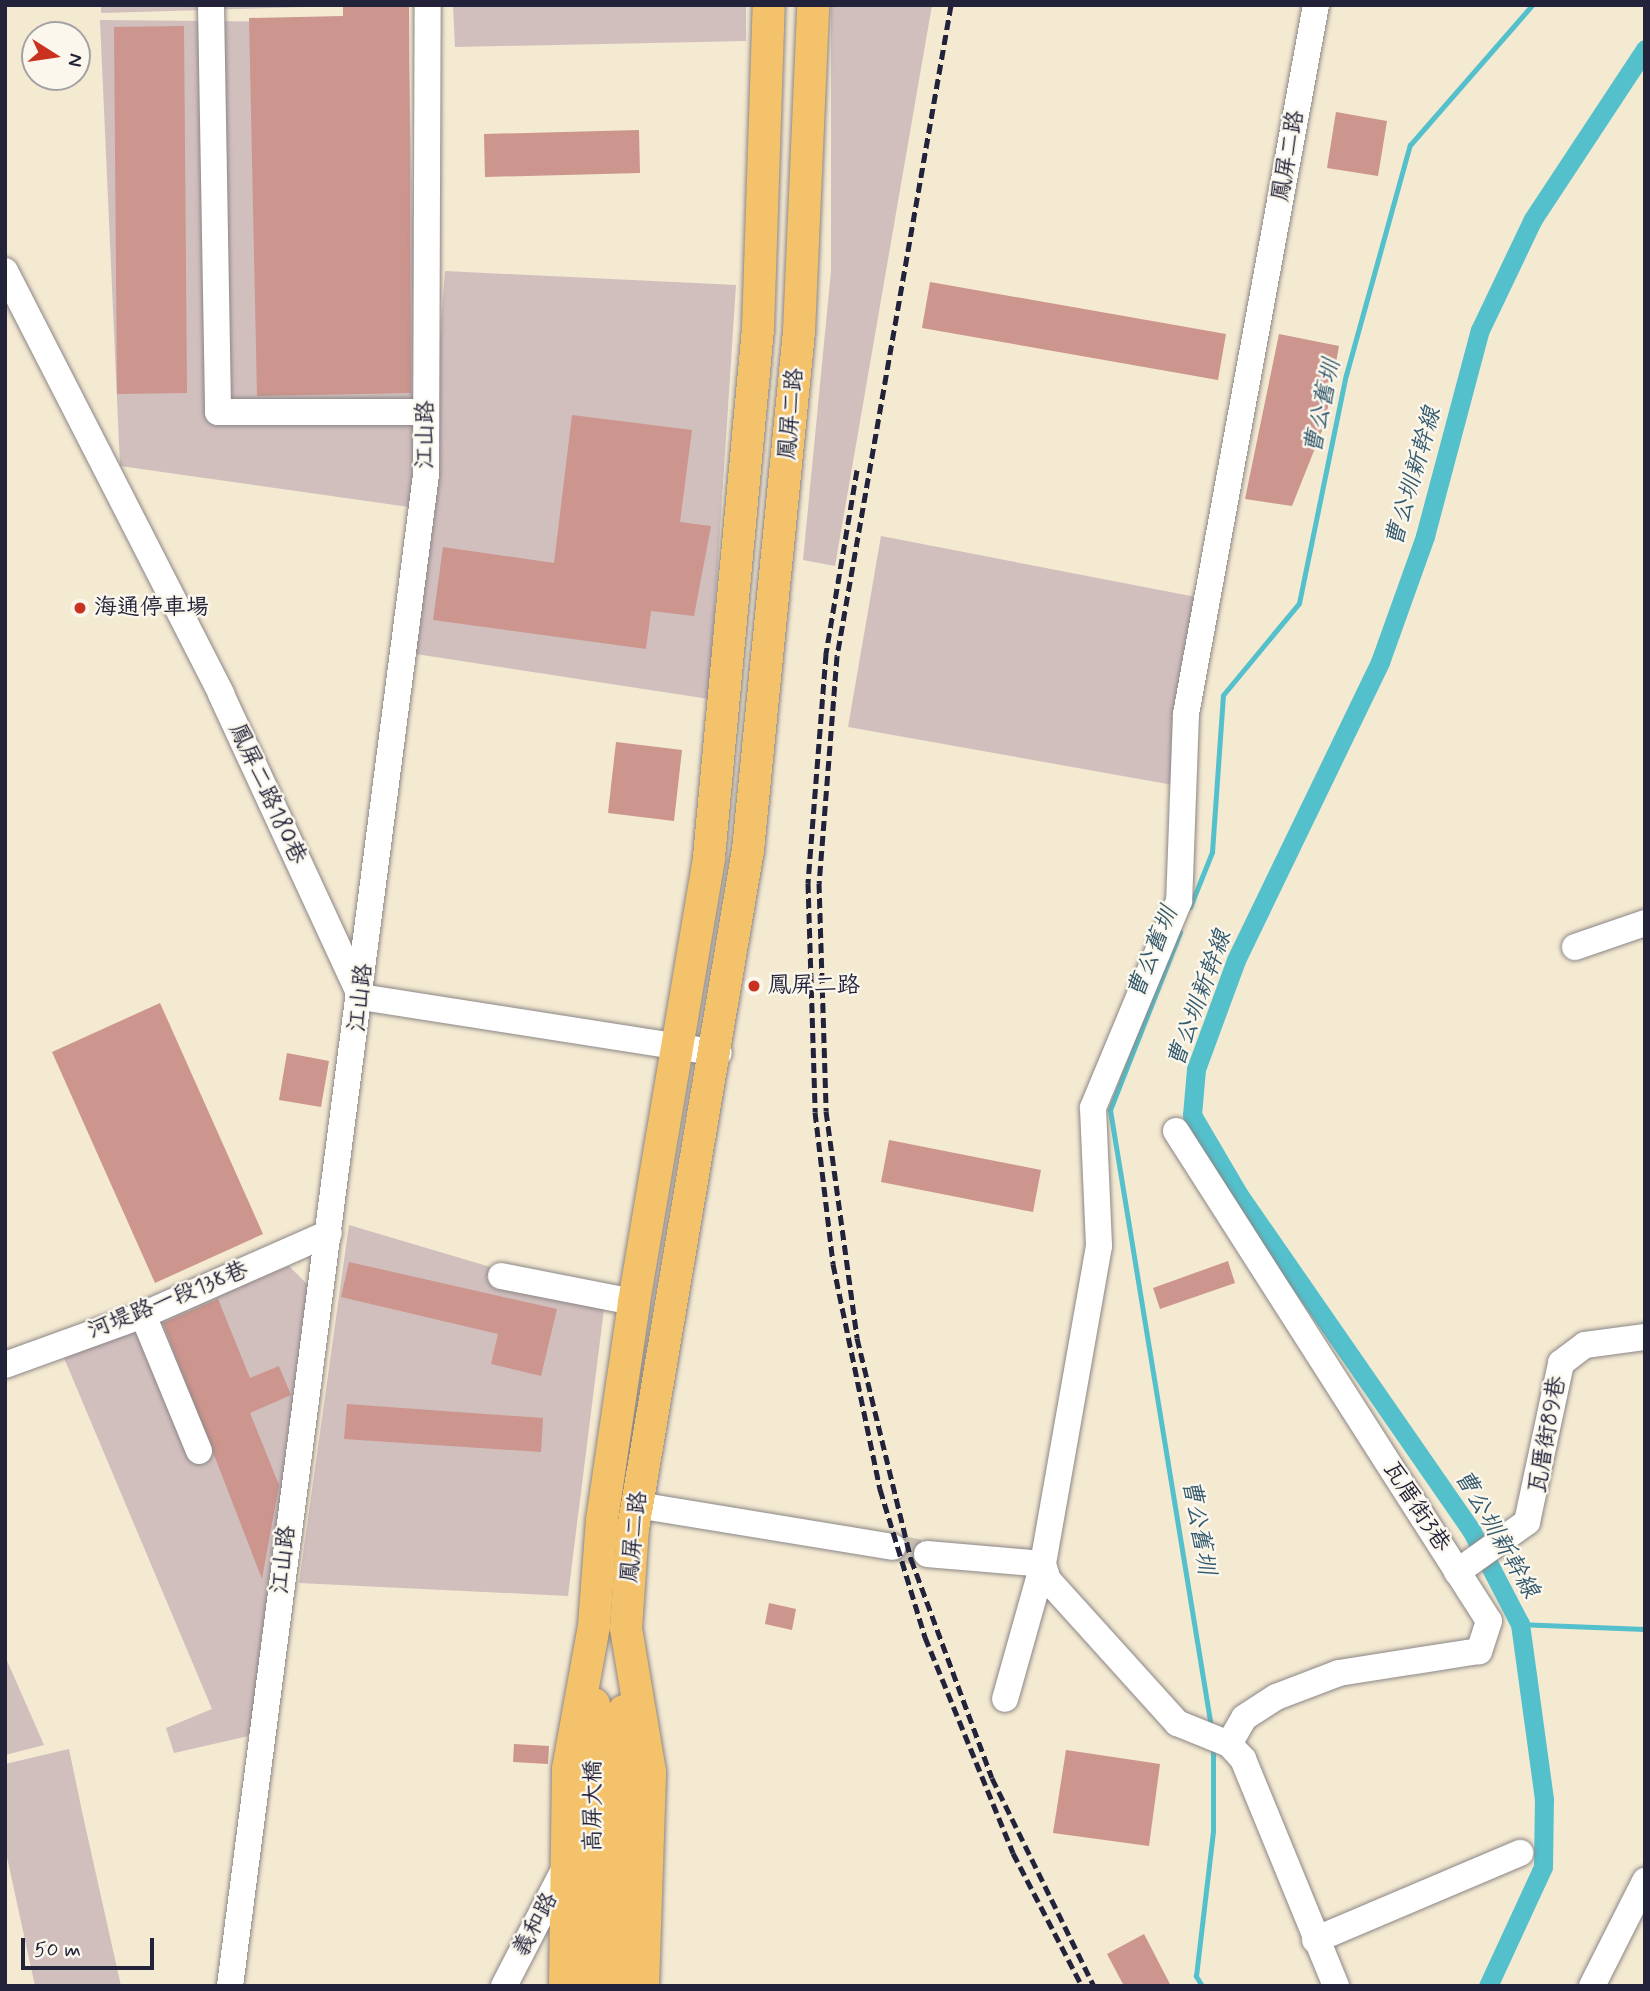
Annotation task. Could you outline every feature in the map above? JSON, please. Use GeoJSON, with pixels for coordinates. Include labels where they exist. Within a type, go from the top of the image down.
{"type":"FeatureCollection","features":[{"type":"Feature","properties":{"kind":"main road","name":"鳳屏二路"},"geometry":{"type":"LineString","coordinates":[[565,1986],[568,1769],[594,1626],[601,1520],[634,1302],[681,1045],[709,857],[740,535],[768,161],[769,5]]}},
{"type":"Feature","properties":{"kind":"main road","name":"鳳屏二路"},"geometry":{"type":"LineString","coordinates":[[643,1986],[650,1772],[626,1628],[637,1505],[719,1053],[781,542],[809,166],[813,5]]}},
{"type":"Feature","properties":{"kind":"main road"},"geometry":{"type":"LineString","coordinates":[[740,535],[781,542]]}},
{"type":"Feature","properties":{"kind":"main road","name":"高屏大橋"},"geometry":{"type":"LineString","coordinates":[[594,1626],[595,1986]]}},
{"type":"Feature","properties":{"kind":"main road","name":"高屏大橋"},"geometry":{"type":"LineString","coordinates":[[620,1986],[626,1628]]}},
{"type":"Feature","properties":{"kind":"street"},"geometry":{"type":"LineString","coordinates":[[211,5],[218,412],[426,411]]}},
{"type":"Feature","properties":{"kind":"street","name":"江山路"},"geometry":{"type":"LineString","coordinates":[[229,1986],[361,998],[426,475],[428,5]]}},
{"type":"Feature","properties":{"kind":"street","name":"鳳屏二路"},"geometry":{"type":"LineString","coordinates":[[1005,1699],[1043,1564],[1099,1246],[1093,1108],[1179,901],[1186,714],[1316,5]]}},
{"type":"Feature","properties":{"kind":"street","name":"鳳屏二路180巷"},"geometry":{"type":"LineString","coordinates":[[5,271],[221,694],[361,998]]}},
{"type":"Feature","properties":{"kind":"street"},"geometry":{"type":"LineString","coordinates":[[1575,947],[1645,923]]}},
{"type":"Feature","properties":{"kind":"street"},"geometry":{"type":"LineString","coordinates":[[361,998],[681,1045],[719,1053]]}},
{"type":"Feature","properties":{"kind":"street","name":"瓦厝街3巷"},"geometry":{"type":"LineString","coordinates":[[1176,1131],[1463,1569],[1489,1621],[1479,1651],[1339,1673],[1255,1711],[1223,1741]]}},
{"type":"Feature","properties":{"kind":"street","name":"河堤路一段138巷"},"geometry":{"type":"LineString","coordinates":[[5,1365],[143,1315],[329,1233]]}},
{"type":"Feature","properties":{"kind":"street"},"geometry":{"type":"LineString","coordinates":[[501,1276],[634,1302]]}},
{"type":"Feature","properties":{"kind":"street"},"geometry":{"type":"LineString","coordinates":[[143,1315],[199,1451]]}},
{"type":"Feature","properties":{"kind":"street","name":"瓦厝街89巷"},"geometry":{"type":"LineString","coordinates":[[1463,1569],[1520,1533],[1535,1505],[1560,1363],[1585,1345],[1645,1337]]}},
{"type":"Feature","properties":{"kind":"street"},"geometry":{"type":"LineString","coordinates":[[637,1505],[893,1547]]}},
{"type":"Feature","properties":{"kind":"street"},"geometry":{"type":"LineString","coordinates":[[927,1554],[1043,1564],[1048,1580],[1189,1731],[1223,1741],[1243,1759],[1336,1986]]}},
{"type":"Feature","properties":{"kind":"street"},"geometry":{"type":"LineString","coordinates":[[1315,1940],[1520,1853]]}},
{"type":"Feature","properties":{"kind":"street","name":"義和路"},"geometry":{"type":"LineString","coordinates":[[504,1986],[568,1863]]}},
{"type":"Feature","properties":{"kind":"street"},"geometry":{"type":"LineString","coordinates":[[1592,1986],[1645,1881]]}},
{"type":"Feature","properties":{"kind":"shaded area"},"geometry":{"type":"Polygon","coordinates":[[[101,5],[372,5],[101,13],[101,5]]]}},
{"type":"Feature","properties":{"kind":"shaded area"},"geometry":{"type":"Polygon","coordinates":[[[453,5],[746,5],[746,41],[455,47],[453,5]]]}},
{"type":"Feature","properties":{"kind":"shaded area"},"geometry":{"type":"Polygon","coordinates":[[[831,5],[932,5],[835,566],[803,560],[831,271],[831,5]]]}},
{"type":"Feature","properties":{"kind":"shaded area"},"geometry":{"type":"Polygon","coordinates":[[[100,20],[408,23],[418,436],[409,507],[120,466],[100,20]]]}},
{"type":"Feature","properties":{"kind":"shaded area"},"geometry":{"type":"Polygon","coordinates":[[[445,271],[736,285],[709,699],[416,654],[445,271]]]}},
{"type":"Feature","properties":{"kind":"shaded area"},"geometry":{"type":"Polygon","coordinates":[[[881,536],[1196,597],[1173,785],[848,727],[881,536]]]}},
{"type":"Feature","properties":{"kind":"shaded area"},"geometry":{"type":"Polygon","coordinates":[[[349,1225],[605,1301],[568,1596],[299,1583],[349,1225]]]}},
{"type":"Feature","properties":{"kind":"shaded area"},"geometry":{"type":"Polygon","coordinates":[[[289,1266],[311,1288],[253,1735],[174,1753],[166,1728],[212,1709],[64,1358],[289,1266]]]}},
{"type":"Feature","properties":{"kind":"shaded area"},"geometry":{"type":"Polygon","coordinates":[[[5,1656],[44,1745],[5,1755],[5,1656]]]}},
{"type":"Feature","properties":{"kind":"shaded area"},"geometry":{"type":"Polygon","coordinates":[[[69,1749],[121,1986],[35,1986],[5,1848],[5,1764],[69,1749]]]}},
{"type":"Feature","properties":{"kind":"building"},"geometry":{"type":"Polygon","coordinates":[[[343,5],[409,5],[411,393],[257,396],[249,18],[343,16],[343,5]]]}},
{"type":"Feature","properties":{"kind":"building"},"geometry":{"type":"Polygon","coordinates":[[[184,26],[187,393],[117,394],[114,27],[184,26]]]}},
{"type":"Feature","properties":{"kind":"building"},"geometry":{"type":"Polygon","coordinates":[[[1336,112],[1387,121],[1378,176],[1327,168],[1336,112]]]}},
{"type":"Feature","properties":{"kind":"building"},"geometry":{"type":"Polygon","coordinates":[[[639,130],[640,173],[485,177],[484,134],[639,130]]]}},
{"type":"Feature","properties":{"kind":"building"},"geometry":{"type":"Polygon","coordinates":[[[930,282],[1226,334],[1218,380],[922,328],[930,282]]]}},
{"type":"Feature","properties":{"kind":"building"},"geometry":{"type":"Polygon","coordinates":[[[1279,334],[1339,346],[1325,423],[1292,506],[1245,499],[1279,334]]]}},
{"type":"Feature","properties":{"kind":"building"},"geometry":{"type":"Polygon","coordinates":[[[572,415],[692,430],[680,522],[711,526],[694,616],[651,611],[646,649],[433,620],[443,547],[554,563],[572,415]]]}},
{"type":"Feature","properties":{"kind":"building"},"geometry":{"type":"Polygon","coordinates":[[[616,742],[682,750],[674,821],[608,813],[616,742]]]}},
{"type":"Feature","properties":{"kind":"building"},"geometry":{"type":"Polygon","coordinates":[[[160,1003],[263,1234],[155,1283],[52,1052],[160,1003]]]}},
{"type":"Feature","properties":{"kind":"building"},"geometry":{"type":"Polygon","coordinates":[[[287,1053],[329,1061],[321,1107],[279,1100],[287,1053]]]}},
{"type":"Feature","properties":{"kind":"building"},"geometry":{"type":"Polygon","coordinates":[[[889,1140],[1041,1170],[1033,1212],[881,1182],[889,1140]]]}},
{"type":"Feature","properties":{"kind":"building"},"geometry":{"type":"Polygon","coordinates":[[[1228,1261],[1235,1283],[1160,1309],[1153,1288],[1228,1261]]]}},
{"type":"Feature","properties":{"kind":"building"},"geometry":{"type":"Polygon","coordinates":[[[349,1262],[557,1309],[541,1376],[491,1364],[498,1334],[341,1297],[349,1262]]]}},
{"type":"Feature","properties":{"kind":"building"},"geometry":{"type":"Polygon","coordinates":[[[218,1299],[250,1378],[279,1366],[291,1395],[250,1413],[279,1485],[262,1579],[163,1323],[218,1299]]]}},
{"type":"Feature","properties":{"kind":"building"},"geometry":{"type":"Polygon","coordinates":[[[347,1404],[543,1418],[541,1452],[344,1439],[347,1404]]]}},
{"type":"Feature","properties":{"kind":"building"},"geometry":{"type":"Polygon","coordinates":[[[769,1603],[796,1609],[792,1630],[765,1624],[769,1603]]]}},
{"type":"Feature","properties":{"kind":"building"},"geometry":{"type":"Polygon","coordinates":[[[514,1744],[549,1746],[548,1764],[513,1762],[514,1744]]]}},
{"type":"Feature","properties":{"kind":"building"},"geometry":{"type":"Polygon","coordinates":[[[1066,1750],[1160,1764],[1149,1846],[1053,1833],[1066,1750]]]}},
{"type":"Feature","properties":{"kind":"building"},"geometry":{"type":"Polygon","coordinates":[[[1144,1934],[1171,1986],[1124,1986],[1107,1954],[1144,1934]]]}},
{"type":"Feature","properties":{"kind":"waterway","name":"曹公舊圳"},"geometry":{"type":"LineString","coordinates":[[1190,907],[1212,852],[1223,695],[1299,603],[1346,375],[1410,145],[1532,5]]}},
{"type":"Feature","properties":{"kind":"waterway","name":"曹公圳新幹線"},"geometry":{"type":"LineString","coordinates":[[1488,1986],[1543,1867],[1544,1799],[1520,1624],[1471,1530],[1239,1195],[1192,1115],[1196,1069],[1236,960],[1380,662],[1425,536],[1480,330],[1533,219],[1645,49]]}},
{"type":"Feature","properties":{"kind":"waterway","name":"曹公舊圳"},"geometry":{"type":"LineString","coordinates":[[1180,932],[1110,1110],[1211,1727]]}},
{"type":"Feature","properties":{"kind":"waterway"},"geometry":{"type":"LineString","coordinates":[[1520,1624],[1645,1629]]}},
{"type":"Feature","properties":{"kind":"waterway","name":"曹公舊圳"},"geometry":{"type":"LineString","coordinates":[[1202,1986],[1196,1976],[1213,1831],[1213,1747]]}},
{"type":"Feature","properties":{"kind":"tunnel"},"geometry":{"type":"LineString","coordinates":[[893,1547],[927,1554]]}},
{"type":"Feature","properties":{"kind":"railway"},"geometry":{"type":"LineString","coordinates":[[951,5],[837,656],[819,883],[826,1111],[857,1338],[911,1559],[992,1778],[1094,1986]]}},
{"type":"Feature","properties":{"kind":"railway"},"geometry":{"type":"LineString","coordinates":[[857,470],[826,654],[808,883],[815,1112],[833,1264],[880,1489],[925,1637],[1013,1853],[1082,1986]]}},
{"type":"Feature","properties":{"kind":"place","name":"海通停車場"},"geometry":{"type":"Point","coordinates":[80,608]}},
{"type":"Feature","properties":{"kind":"place","name":"鳳屏二路"},"geometry":{"type":"Point","coordinates":[754,986]}}]}
